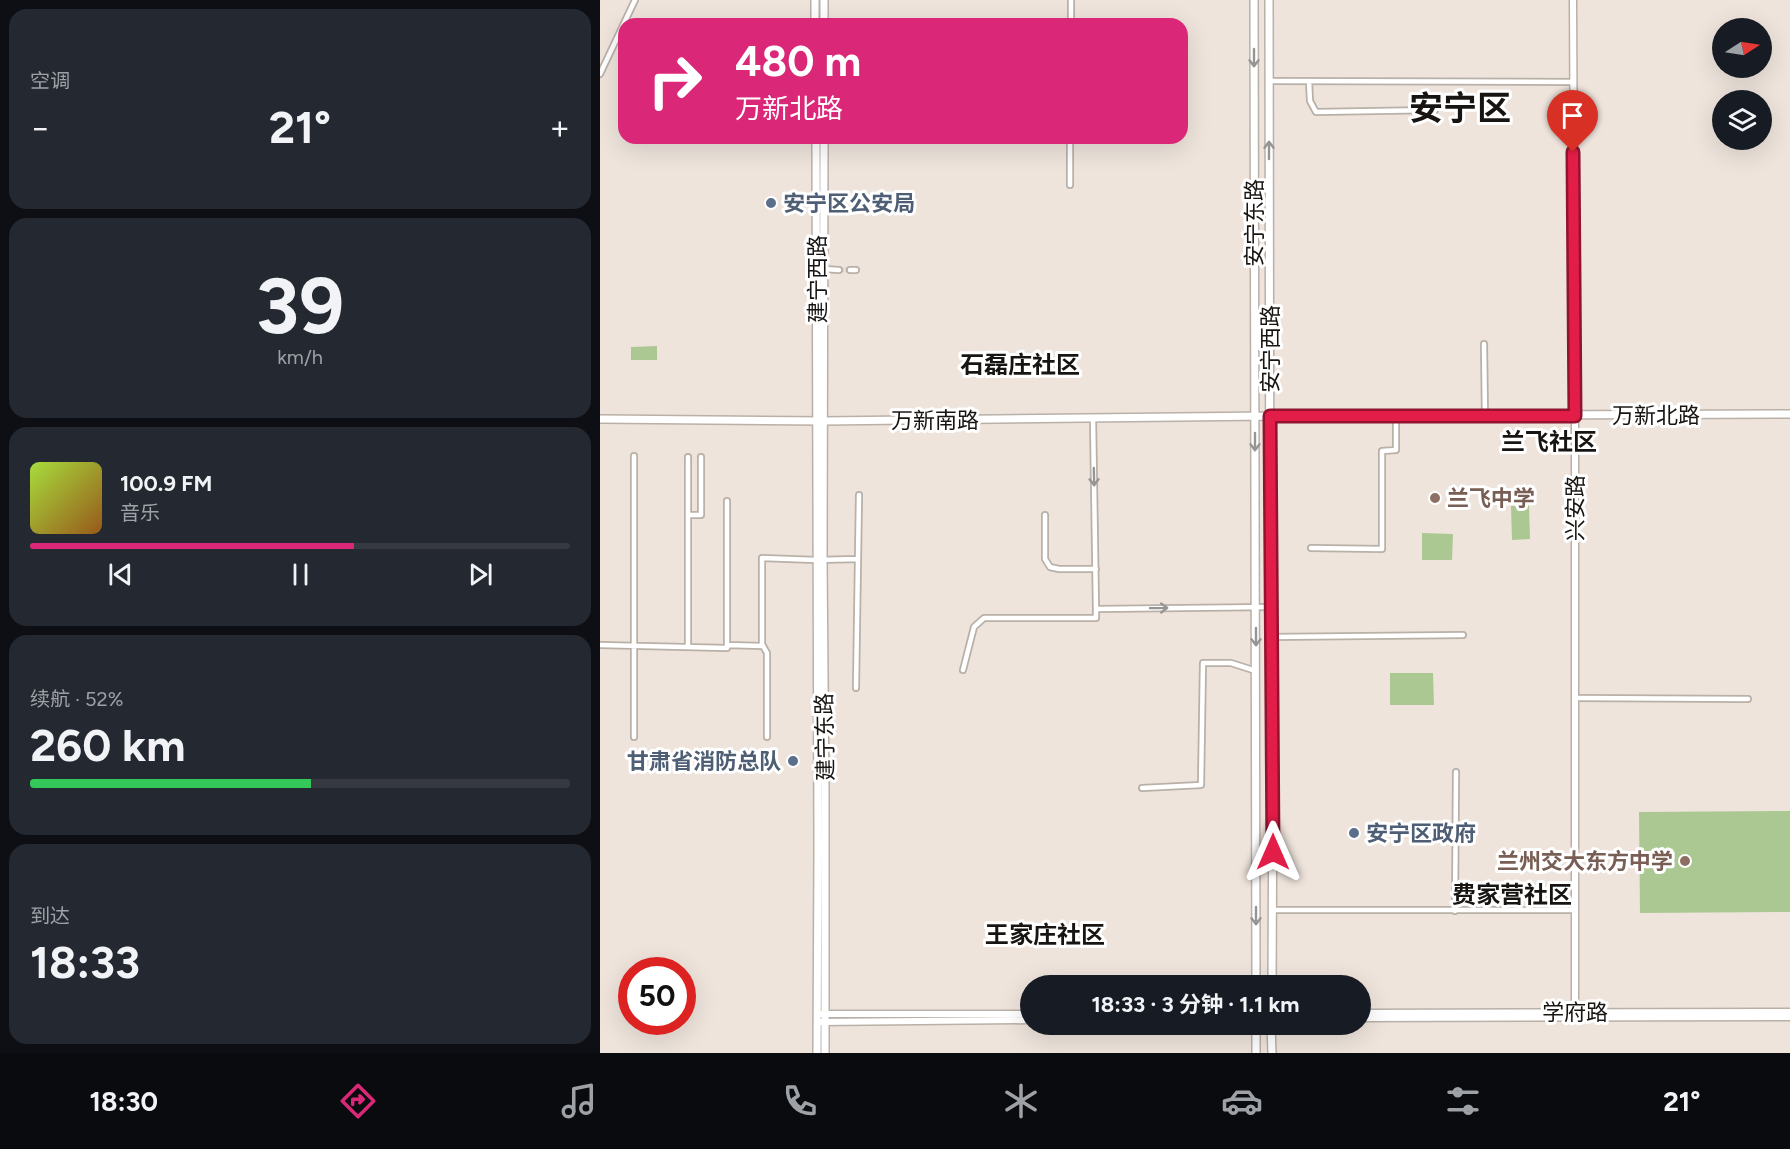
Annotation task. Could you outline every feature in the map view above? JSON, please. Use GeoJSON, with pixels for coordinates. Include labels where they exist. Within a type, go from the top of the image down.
{"type":"FeatureCollection","features":[{"type":"Feature","properties":{"kind":"main road"},"geometry":{"type":"LineString","coordinates":[[815,0],[815,18]]}},
{"type":"Feature","properties":{"kind":"main road"},"geometry":{"type":"LineString","coordinates":[[824,0],[824,18]]}},
{"type":"Feature","properties":{"kind":"main road"},"geometry":{"type":"LineString","coordinates":[[1254,3],[1269,4]]}},
{"type":"Feature","properties":{"kind":"main road","name":"安宁东路"},"geometry":{"type":"LineString","coordinates":[[1254,3],[1256,975]]}},
{"type":"Feature","properties":{"kind":"main road","name":"安宁西路"},"geometry":{"type":"LineString","coordinates":[[1269,4],[1272,975]]}},
{"type":"Feature","properties":{"kind":"main road","name":"建宁西路"},"geometry":{"type":"LineString","coordinates":[[816,144],[819,421]]}},
{"type":"Feature","properties":{"kind":"main road","name":"建宁西路"},"geometry":{"type":"LineString","coordinates":[[819,421],[824,269],[824,144]]}},
{"type":"Feature","properties":{"kind":"main road","name":"万新北路"},"geometry":{"type":"LineString","coordinates":[[1270,416],[1790,414]]}},
{"type":"Feature","properties":{"kind":"main road","name":"万新南路"},"geometry":{"type":"LineString","coordinates":[[600,419],[819,421],[1270,416]]}},
{"type":"Feature","properties":{"kind":"main road","name":"建宁东路"},"geometry":{"type":"LineString","coordinates":[[819,421],[818,850],[821,1018],[825,1053]]}},
{"type":"Feature","properties":{"kind":"main road","name":"建宁东路"},"geometry":{"type":"LineString","coordinates":[[817,1053],[821,1018]]}},
{"type":"Feature","properties":{"kind":"main road"},"geometry":{"type":"LineString","coordinates":[[1256,1035],[1256,1053],[1263,1049],[1272,1053],[1271,1035]]}},
{"type":"Feature","properties":{"kind":"street"},"geometry":{"type":"LineString","coordinates":[[626,18],[635,0]]}},
{"type":"Feature","properties":{"kind":"street"},"geometry":{"type":"LineString","coordinates":[[1071,0],[1071,18]]}},
{"type":"Feature","properties":{"kind":"street","name":"兴安路"},"geometry":{"type":"LineString","coordinates":[[1573,0],[1575,1014]]}},
{"type":"Feature","properties":{"kind":"street"},"geometry":{"type":"LineString","coordinates":[[600,74],[618,36]]}},
{"type":"Feature","properties":{"kind":"street"},"geometry":{"type":"LineString","coordinates":[[1269,81],[1572,82]]}},
{"type":"Feature","properties":{"kind":"street"},"geometry":{"type":"LineString","coordinates":[[1309,81],[1310,101],[1316,112],[1435,110]]}},
{"type":"Feature","properties":{"kind":"street"},"geometry":{"type":"LineString","coordinates":[[1070,144],[1070,185]]}},
{"type":"Feature","properties":{"kind":"street"},"geometry":{"type":"LineString","coordinates":[[824,269],[839,270]]}},
{"type":"Feature","properties":{"kind":"street"},"geometry":{"type":"LineString","coordinates":[[850,270],[856,270]]}},
{"type":"Feature","properties":{"kind":"street"},"geometry":{"type":"LineString","coordinates":[[1484,344],[1485,416]]}},
{"type":"Feature","properties":{"kind":"street"},"geometry":{"type":"LineString","coordinates":[[1311,548],[1382,549],[1382,451],[1396,450],[1396,416]]}},
{"type":"Feature","properties":{"kind":"street"},"geometry":{"type":"LineString","coordinates":[[963,670],[974,627],[984,618],[1096,618],[1093,418]]}},
{"type":"Feature","properties":{"kind":"street"},"geometry":{"type":"LineString","coordinates":[[633,456],[634,737]]}},
{"type":"Feature","properties":{"kind":"street"},"geometry":{"type":"LineString","coordinates":[[688,457],[688,647]]}},
{"type":"Feature","properties":{"kind":"street"},"geometry":{"type":"LineString","coordinates":[[688,515],[701,515],[701,457]]}},
{"type":"Feature","properties":{"kind":"street"},"geometry":{"type":"LineString","coordinates":[[856,688],[859,495]]}},
{"type":"Feature","properties":{"kind":"street"},"geometry":{"type":"LineString","coordinates":[[600,645],[727,648],[727,501]]}},
{"type":"Feature","properties":{"kind":"street"},"geometry":{"type":"LineString","coordinates":[[1045,515],[1045,559],[1050,567],[1096,569]]}},
{"type":"Feature","properties":{"kind":"street"},"geometry":{"type":"LineString","coordinates":[[767,737],[767,653],[763,646],[762,558],[858,559]]}},
{"type":"Feature","properties":{"kind":"street"},"geometry":{"type":"LineString","coordinates":[[1096,609],[1270,607]]}},
{"type":"Feature","properties":{"kind":"street"},"geometry":{"type":"LineString","coordinates":[[1270,637],[1463,635]]}},
{"type":"Feature","properties":{"kind":"street"},"geometry":{"type":"LineString","coordinates":[[727,645],[763,646]]}},
{"type":"Feature","properties":{"kind":"street"},"geometry":{"type":"LineString","coordinates":[[1142,788],[1201,785],[1203,663],[1232,663],[1256,671]]}},
{"type":"Feature","properties":{"kind":"street"},"geometry":{"type":"LineString","coordinates":[[1575,699],[1748,699]]}},
{"type":"Feature","properties":{"kind":"street"},"geometry":{"type":"LineString","coordinates":[[1455,911],[1456,771]]}},
{"type":"Feature","properties":{"kind":"street"},"geometry":{"type":"LineString","coordinates":[[1273,910],[1575,910]]}},
{"type":"Feature","properties":{"kind":"street","name":"学府路"},"geometry":{"type":"LineString","coordinates":[[1371,1018],[1790,1012]]}},
{"type":"Feature","properties":{"kind":"street","name":"学府路"},"geometry":{"type":"LineString","coordinates":[[1371,1013],[1790,1017]]}},
{"type":"Feature","properties":{"kind":"street"},"geometry":{"type":"LineString","coordinates":[[821,1018],[1020,1014]]}},
{"type":"Feature","properties":{"kind":"street"},"geometry":{"type":"LineString","coordinates":[[821,1018],[1020,1020]]}},
{"type":"Feature","properties":{"kind":"green space"},"geometry":{"type":"Polygon","coordinates":[[[657,346],[657,360],[631,360],[631,347],[657,346]]]}},
{"type":"Feature","properties":{"kind":"green space"},"geometry":{"type":"Polygon","coordinates":[[[1529,505],[1530,539],[1512,540],[1511,506],[1529,505]]]}},
{"type":"Feature","properties":{"kind":"green space"},"geometry":{"type":"Polygon","coordinates":[[[1422,533],[1453,534],[1452,560],[1422,560],[1422,533]]]}},
{"type":"Feature","properties":{"kind":"green space"},"geometry":{"type":"Polygon","coordinates":[[[1390,673],[1433,673],[1434,705],[1390,705],[1390,673]]]}},
{"type":"Feature","properties":{"kind":"green space","name":"兰州交大东方中学"},"geometry":{"type":"Polygon","coordinates":[[[1790,811],[1790,912],[1640,913],[1639,812],[1790,811]]]}},
{"type":"Feature","properties":{"kind":"tunnel"},"geometry":{"type":"LineString","coordinates":[[839,270],[850,270]]}},
{"type":"Feature","properties":{"kind":"place","name":"安宁区公安局"},"geometry":{"type":"Point","coordinates":[771,203]}},
{"type":"Feature","properties":{"kind":"place","name":"兰飞中学"},"geometry":{"type":"Point","coordinates":[1435,498]}},
{"type":"Feature","properties":{"kind":"place","name":"甘肃省消防总队"},"geometry":{"type":"Point","coordinates":[793,761]}},
{"type":"Feature","properties":{"kind":"place","name":"安宁区政府"},"geometry":{"type":"Point","coordinates":[1354,833]}},
{"type":"Feature","properties":{"kind":"place","name":"兰州交大东方中学"},"geometry":{"type":"Point","coordinates":[1685,861]}},
{"type":"Feature","properties":{"kind":"district","name":"安宁区"},"geometry":{"type":"Point","coordinates":[1460,108]}},
{"type":"Feature","properties":{"kind":"district","name":"石磊庄社区"},"geometry":{"type":"Point","coordinates":[1020,364]}},
{"type":"Feature","properties":{"kind":"district","name":"兰飞社区"},"geometry":{"type":"Point","coordinates":[1549,441]}},
{"type":"Feature","properties":{"kind":"district","name":"费家营社区"},"geometry":{"type":"Point","coordinates":[1512,894]}},
{"type":"Feature","properties":{"kind":"district","name":"王家庄社区"},"geometry":{"type":"Point","coordinates":[1045,934]}},
{"type":"Feature","properties":{"kind":"route"},"geometry":{"type":"LineString","coordinates":[[1273,852],[1270,416],[1575,416],[1573,152]]}}]}
